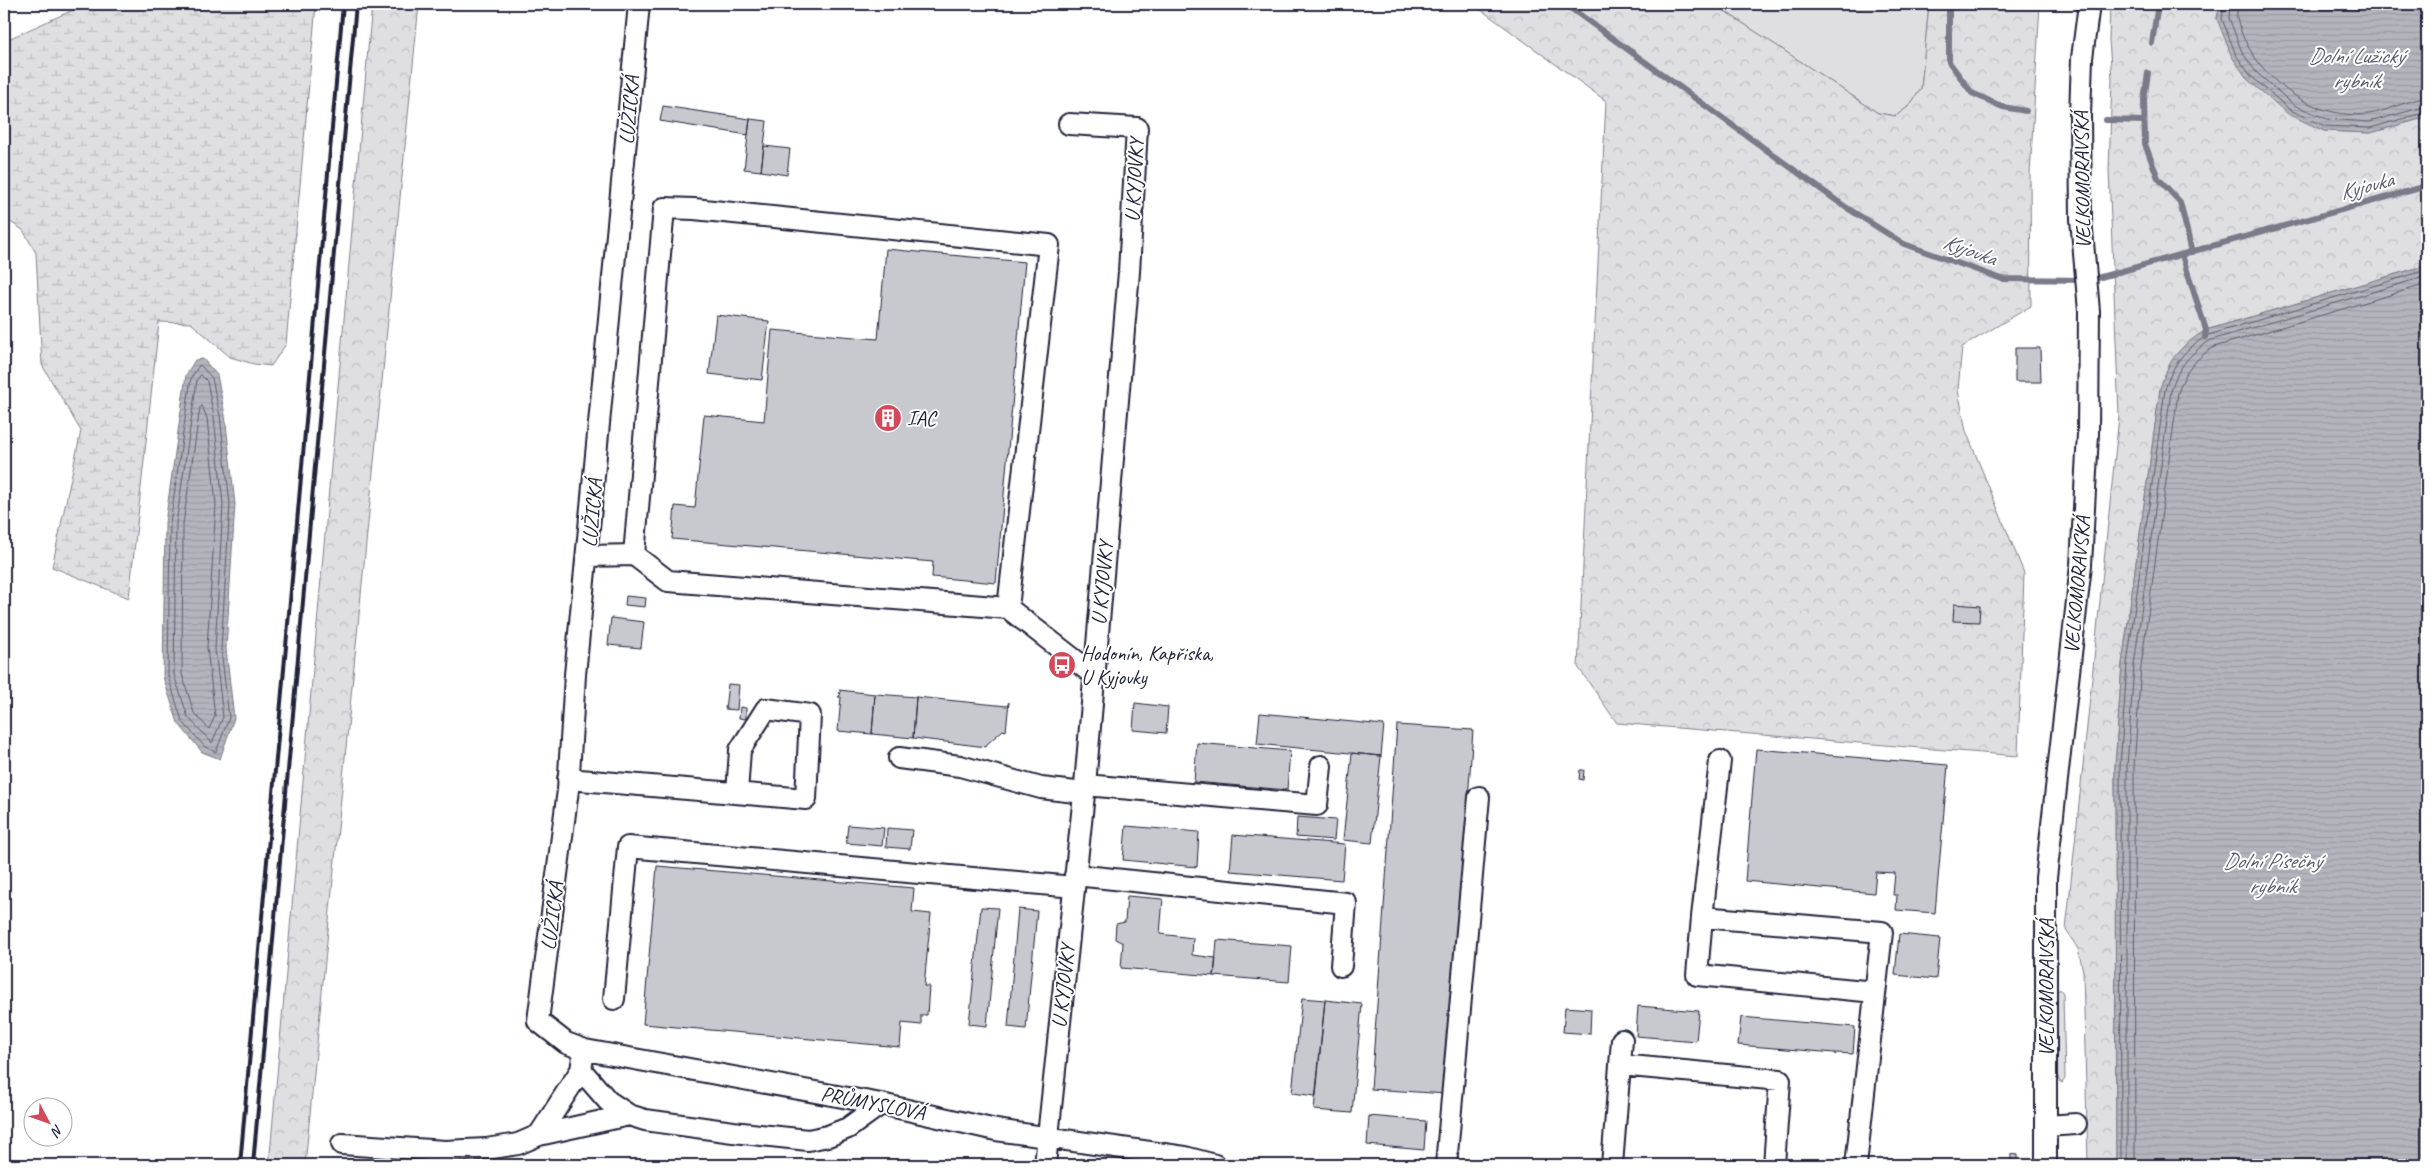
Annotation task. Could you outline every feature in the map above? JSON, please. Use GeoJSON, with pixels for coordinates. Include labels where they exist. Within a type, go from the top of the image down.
{"type":"FeatureCollection","features":[{"type":"Feature","properties":{"kind":"street","name":"LUŽICKÁ"},"geometry":{"type":"LineString","coordinates":[[538,1021],[568,779],[575,675],[588,556],[639,4]]}},
{"type":"Feature","properties":{"kind":"street","name":"VELKOMORAVSKÁ"},"geometry":{"type":"LineString","coordinates":[[2046,1165],[2046,878],[2081,565],[2088,434],[2089,310],[2081,219],[2082,58],[2089,4]]}},
{"type":"Feature","properties":{"kind":"street","name":"U KYJOVKY"},"geometry":{"type":"LineString","coordinates":[[1046,1165],[1047,1136],[1084,789],[1094,676],[1129,272],[1137,128],[1069,124]]}},
{"type":"Feature","properties":{"kind":"street"},"geometry":{"type":"LineString","coordinates":[[634,555],[664,208],[703,210],[1049,245],[1008,608]]}},
{"type":"Feature","properties":{"kind":"street"},"geometry":{"type":"LineString","coordinates":[[588,556],[634,555],[668,581],[1008,608],[1094,676]]}},
{"type":"Feature","properties":{"kind":"street"},"geometry":{"type":"LineString","coordinates":[[568,779],[806,799],[810,715],[766,709],[740,750],[737,793]]}},
{"type":"Feature","properties":{"kind":"street"},"geometry":{"type":"LineString","coordinates":[[899,758],[960,766],[1041,788],[1084,789],[1317,805],[1321,766]]}},
{"type":"Feature","properties":{"kind":"street"},"geometry":{"type":"LineString","coordinates":[[1720,760],[1697,975],[1875,992]]}},
{"type":"Feature","properties":{"kind":"street"},"geometry":{"type":"LineString","coordinates":[[1446,1165],[1449,1154],[1479,797]]}},
{"type":"Feature","properties":{"kind":"street"},"geometry":{"type":"LineString","coordinates":[[614,999],[628,847],[1346,903],[1341,966]]}},
{"type":"Feature","properties":{"kind":"street"},"geometry":{"type":"LineString","coordinates":[[1702,917],[1882,932],[1856,1165]]}},
{"type":"Feature","properties":{"kind":"street","name":"PRŮMYSLOVÁ"},"geometry":{"type":"LineString","coordinates":[[538,1021],[566,1043],[585,1050],[881,1104],[996,1130],[1185,1157],[1215,1165]]}},
{"type":"Feature","properties":{"kind":"street"},"geometry":{"type":"LineString","coordinates":[[1612,1165],[1622,1040]]}},
{"type":"Feature","properties":{"kind":"street"},"geometry":{"type":"LineString","coordinates":[[538,1135],[580,1070],[585,1050]]}},
{"type":"Feature","properties":{"kind":"street"},"geometry":{"type":"LineString","coordinates":[[1620,1065],[1780,1080],[1774,1165]]}},
{"type":"Feature","properties":{"kind":"street"},"geometry":{"type":"LineString","coordinates":[[580,1070],[608,1101],[628,1115],[645,1120],[808,1140],[828,1136],[848,1128],[881,1104]]}},
{"type":"Feature","properties":{"kind":"street"},"geometry":{"type":"LineString","coordinates":[[342,1144],[443,1158],[518,1144],[538,1135],[628,1115]]}},
{"type":"Feature","properties":{"kind":"street"},"geometry":{"type":"LineString","coordinates":[[2046,1126],[2076,1124]]}},
{"type":"Feature","properties":{"kind":"green space"},"geometry":{"type":"Polygon","coordinates":[[[86,4],[316,4],[286,344],[271,366],[254,364],[230,357],[191,323],[159,322],[129,598],[52,567],[81,431],[42,365],[36,253],[23,230],[4,218],[4,41],[86,4]]]}},
{"type":"Feature","properties":{"kind":"green space"},"geometry":{"type":"Polygon","coordinates":[[[372,4],[419,4],[305,1165],[269,1165],[372,4]]]}},
{"type":"Feature","properties":{"kind":"green space"},"geometry":{"type":"Polygon","coordinates":[[[1473,4],[1714,4],[1878,113],[1896,116],[1909,106],[1921,89],[1929,4],[2040,4],[2030,174],[2031,306],[1962,347],[1958,390],[1966,431],[2024,573],[2018,756],[1617,723],[1578,667],[1606,101],[1473,4]]]}},
{"type":"Feature","properties":{"kind":"green space"},"geometry":{"type":"Polygon","coordinates":[[[1714,4],[1929,4],[1921,89],[1909,106],[1896,116],[1878,113],[1714,4]]]}},
{"type":"Feature","properties":{"kind":"green space"},"geometry":{"type":"Polygon","coordinates":[[[2110,4],[2220,4],[2217,19],[2324,131],[2370,133],[2427,117],[2427,265],[2206,330],[2183,348],[2167,370],[2160,389],[2122,664],[2115,767],[2116,1165],[2088,1165],[2083,971],[2078,949],[2066,930],[2119,416],[2109,170],[2112,79],[2109,40],[2110,4]]]}},
{"type":"Feature","properties":{"kind":"green space"},"geometry":{"type":"Polygon","coordinates":[[[2060,989],[2063,993],[2065,1079],[2062,1083],[2059,1081],[2057,1073],[2057,992],[2060,989]]]}},
{"type":"Feature","properties":{"kind":"water","name":"Dolní Lužický rybník"},"geometry":{"type":"Polygon","coordinates":[[[2220,4],[2427,4],[2427,117],[2371,133],[2324,131],[2288,114],[2248,80],[2232,57],[2217,19],[2220,4]]]}},
{"type":"Feature","properties":{"kind":"water","name":"Dolní Písečný rybník"},"geometry":{"type":"Polygon","coordinates":[[[2427,265],[2427,1165],[2116,1165],[2115,767],[2122,664],[2163,378],[2176,354],[2206,330],[2427,265]]]}},
{"type":"Feature","properties":{"kind":"water"},"geometry":{"type":"Polygon","coordinates":[[[203,359],[217,375],[225,415],[235,504],[226,649],[234,718],[220,759],[202,752],[178,723],[163,677],[165,523],[186,375],[195,360],[203,359]]]}},
{"type":"Feature","properties":{"kind":"building"},"geometry":{"type":"Polygon","coordinates":[[[663,106],[750,119],[748,135],[660,121],[663,106]]]}},
{"type":"Feature","properties":{"kind":"building"},"geometry":{"type":"Polygon","coordinates":[[[750,119],[767,121],[761,171],[744,169],[750,119]]]}},
{"type":"Feature","properties":{"kind":"building"},"geometry":{"type":"Polygon","coordinates":[[[764,146],[790,149],[787,175],[761,171],[764,146]]]}},
{"type":"Feature","properties":{"kind":"building","name":"IAC"},"geometry":{"type":"Polygon","coordinates":[[[886,249],[1025,262],[996,583],[932,577],[933,562],[672,539],[675,506],[695,508],[704,415],[764,421],[772,330],[878,339],[886,249]]]}},
{"type":"Feature","properties":{"kind":"building"},"geometry":{"type":"Polygon","coordinates":[[[716,315],[769,321],[762,380],[709,374],[716,315]]]}},
{"type":"Feature","properties":{"kind":"building"},"geometry":{"type":"Polygon","coordinates":[[[2015,348],[2040,348],[2041,382],[2015,382],[2015,348]]]}},
{"type":"Feature","properties":{"kind":"building"},"geometry":{"type":"Polygon","coordinates":[[[626,596],[646,598],[645,607],[625,605],[626,596]]]}},
{"type":"Feature","properties":{"kind":"building"},"geometry":{"type":"Polygon","coordinates":[[[1954,604],[1980,606],[1979,622],[1953,621],[1954,604]]]}},
{"type":"Feature","properties":{"kind":"building"},"geometry":{"type":"Polygon","coordinates":[[[611,618],[644,622],[641,648],[608,645],[611,618]]]}},
{"type":"Feature","properties":{"kind":"building"},"geometry":{"type":"Polygon","coordinates":[[[728,684],[739,685],[737,710],[725,709],[728,684]]]}},
{"type":"Feature","properties":{"kind":"building"},"geometry":{"type":"Polygon","coordinates":[[[839,690],[875,694],[872,734],[838,731],[841,697],[838,697],[841,694],[839,690]]]}},
{"type":"Feature","properties":{"kind":"building"},"geometry":{"type":"Polygon","coordinates":[[[875,694],[916,697],[913,738],[872,734],[875,694]]]}},
{"type":"Feature","properties":{"kind":"building"},"geometry":{"type":"Polygon","coordinates":[[[916,697],[1007,706],[1009,702],[1006,731],[1003,730],[986,747],[913,738],[916,697]]]}},
{"type":"Feature","properties":{"kind":"building"},"geometry":{"type":"Polygon","coordinates":[[[1135,703],[1168,707],[1166,733],[1133,730],[1135,703]]]}},
{"type":"Feature","properties":{"kind":"building"},"geometry":{"type":"Polygon","coordinates":[[[740,707],[746,708],[746,719],[739,718],[740,707]]]}},
{"type":"Feature","properties":{"kind":"building"},"geometry":{"type":"Polygon","coordinates":[[[1260,713],[1384,725],[1381,756],[1257,744],[1260,713]]]}},
{"type":"Feature","properties":{"kind":"building"},"geometry":{"type":"Polygon","coordinates":[[[1397,725],[1473,730],[1447,1094],[1371,1089],[1397,725]]]}},
{"type":"Feature","properties":{"kind":"building"},"geometry":{"type":"Polygon","coordinates":[[[1197,743],[1290,751],[1287,790],[1194,782],[1197,743]]]}},
{"type":"Feature","properties":{"kind":"building"},"geometry":{"type":"Polygon","coordinates":[[[1756,749],[1948,765],[1935,913],[1896,910],[1897,895],[1893,895],[1895,873],[1876,872],[1874,893],[1745,881],[1756,749]]]}},
{"type":"Feature","properties":{"kind":"building"},"geometry":{"type":"Polygon","coordinates":[[[1352,753],[1381,756],[1372,843],[1343,840],[1352,753]]]}},
{"type":"Feature","properties":{"kind":"building"},"geometry":{"type":"Polygon","coordinates":[[[1580,770],[1584,770],[1583,780],[1579,779],[1580,770]]]}},
{"type":"Feature","properties":{"kind":"building"},"geometry":{"type":"Polygon","coordinates":[[[1297,817],[1336,820],[1334,840],[1296,837],[1297,817]]]}},
{"type":"Feature","properties":{"kind":"building"},"geometry":{"type":"Polygon","coordinates":[[[848,825],[884,828],[882,846],[846,843],[848,825]]]}},
{"type":"Feature","properties":{"kind":"building"},"geometry":{"type":"Polygon","coordinates":[[[1126,826],[1199,832],[1197,867],[1123,860],[1126,826]]]}},
{"type":"Feature","properties":{"kind":"building"},"geometry":{"type":"Polygon","coordinates":[[[887,828],[912,830],[910,849],[886,847],[887,828]]]}},
{"type":"Feature","properties":{"kind":"building"},"geometry":{"type":"Polygon","coordinates":[[[1233,835],[1345,844],[1342,880],[1230,871],[1233,835]]]}},
{"type":"Feature","properties":{"kind":"building"},"geometry":{"type":"Polygon","coordinates":[[[657,866],[914,888],[912,912],[931,914],[924,986],[929,986],[927,1015],[921,1015],[921,1025],[902,1023],[900,1047],[643,1024],[657,866]]]}},
{"type":"Feature","properties":{"kind":"building"},"geometry":{"type":"Polygon","coordinates":[[[1127,896],[1163,899],[1160,934],[1193,938],[1192,955],[1216,958],[1214,976],[1121,968],[1123,943],[1115,939],[1116,924],[1125,922],[1127,896]]]}},
{"type":"Feature","properties":{"kind":"building"},"geometry":{"type":"Polygon","coordinates":[[[981,907],[998,908],[987,1026],[969,1024],[981,907]]]}},
{"type":"Feature","properties":{"kind":"building"},"geometry":{"type":"Polygon","coordinates":[[[1018,909],[1037,911],[1026,1029],[1008,1027],[1018,909]]]}},
{"type":"Feature","properties":{"kind":"building"},"geometry":{"type":"Polygon","coordinates":[[[1899,934],[1940,938],[1936,979],[1895,975],[1899,934]]]}},
{"type":"Feature","properties":{"kind":"building"},"geometry":{"type":"Polygon","coordinates":[[[1217,940],[1292,946],[1289,982],[1214,976],[1217,940]]]}},
{"type":"Feature","properties":{"kind":"building"},"geometry":{"type":"Polygon","coordinates":[[[1302,998],[1325,1000],[1316,1096],[1292,1093],[1302,998]]]}},
{"type":"Feature","properties":{"kind":"building"},"geometry":{"type":"Polygon","coordinates":[[[1325,1000],[1362,1004],[1352,1113],[1314,1110],[1325,1000]]]}},
{"type":"Feature","properties":{"kind":"building"},"geometry":{"type":"Polygon","coordinates":[[[1638,1006],[1699,1011],[1696,1041],[1636,1036],[1638,1006]]]}},
{"type":"Feature","properties":{"kind":"building"},"geometry":{"type":"Polygon","coordinates":[[[1565,1007],[1591,1009],[1590,1034],[1563,1032],[1565,1007]]]}},
{"type":"Feature","properties":{"kind":"building"},"geometry":{"type":"Polygon","coordinates":[[[1741,1017],[1855,1027],[1853,1054],[1836,1053],[1835,1055],[1835,1053],[1738,1045],[1741,1017]]]}},
{"type":"Feature","properties":{"kind":"building"},"geometry":{"type":"Polygon","coordinates":[[[1369,1116],[1426,1121],[1424,1150],[1367,1145],[1369,1116]]]}},
{"type":"Feature","properties":{"kind":"building"},"geometry":{"type":"Polygon","coordinates":[[[2011,1154],[2018,1155],[2018,1161],[2011,1162],[2011,1154]]]}},
{"type":"Feature","properties":{"kind":"building"},"geometry":{"type":"Polygon","coordinates":[[[628,1161],[678,1165],[627,1165],[628,1161]]]}},
{"type":"Feature","properties":{"kind":"building"},"geometry":{"type":"Polygon","coordinates":[[[752,1162],[796,1165],[751,1165],[752,1162]]]}},
{"type":"Feature","properties":{"kind":"waterway","name":"Kyjovka"},"geometry":{"type":"LineString","coordinates":[[1565,4],[1844,206],[1904,244],[2002,279],[2090,280],[2427,186]]}},
{"type":"Feature","properties":{"kind":"waterway"},"geometry":{"type":"LineString","coordinates":[[1949,4],[1949,62],[1972,93],[2003,107],[2026,111]]}},
{"type":"Feature","properties":{"kind":"waterway"},"geometry":{"type":"LineString","coordinates":[[2152,43],[2158,4]]}},
{"type":"Feature","properties":{"kind":"waterway"},"geometry":{"type":"LineString","coordinates":[[2148,73],[2144,100],[2145,144],[2158,178],[2180,202],[2192,252]]}},
{"type":"Feature","properties":{"kind":"waterway"},"geometry":{"type":"LineString","coordinates":[[2106,120],[2144,121]]}},
{"type":"Feature","properties":{"kind":"waterway"},"geometry":{"type":"LineString","coordinates":[[2182,255],[2206,330],[2205,337]]}},
{"type":"Feature","properties":{"kind":"railway"},"geometry":{"type":"LineString","coordinates":[[240,1165],[343,4]]}},
{"type":"Feature","properties":{"kind":"railway"},"geometry":{"type":"LineString","coordinates":[[253,1165],[356,4]]}},
{"type":"Feature","properties":{"kind":"place","name":"IAC"},"geometry":{"type":"Point","coordinates":[888,418]}},
{"type":"Feature","properties":{"kind":"place","name":"Hodonín, Kapřiska, U Kyjovky"},"geometry":{"type":"Point","coordinates":[1062,665]}}]}
